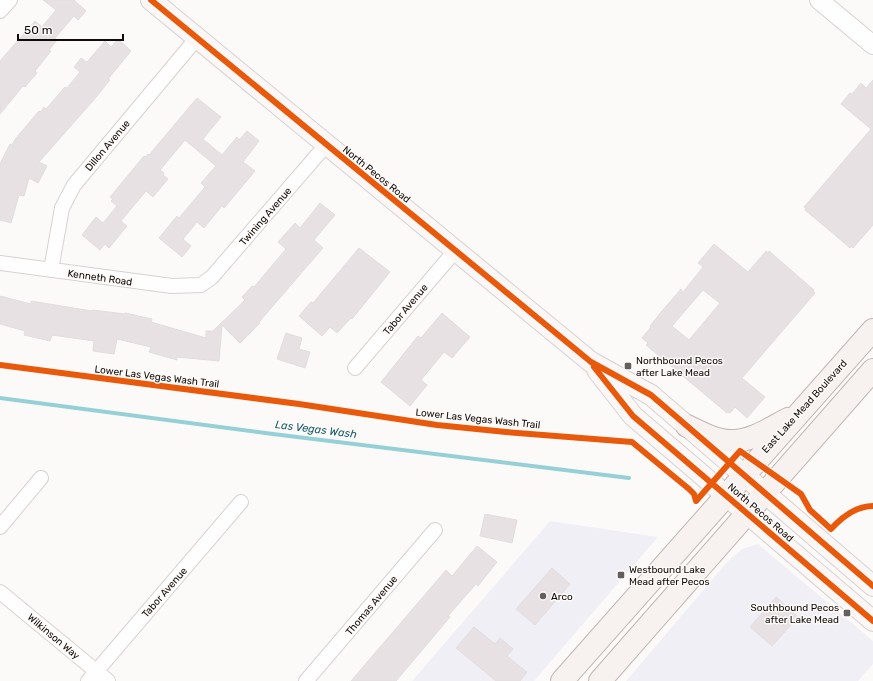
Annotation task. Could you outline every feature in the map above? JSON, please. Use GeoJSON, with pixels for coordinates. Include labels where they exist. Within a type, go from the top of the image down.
{"type":"FeatureCollection","features":[{"type":"Feature","properties":{"kind":"main road","name":"North Pecos Road"},"geometry":{"type":"LineString","coordinates":[[151,0],[591,362],[651,396],[873,586]]}},
{"type":"Feature","properties":{"kind":"main road","name":"East Lake Mead Boulevard"},"geometry":{"type":"LineString","coordinates":[[562,681],[796,415],[873,330]]}},
{"type":"Feature","properties":{"kind":"main road","name":"North Pecos Road"},"geometry":{"type":"LineString","coordinates":[[591,362],[633,416],[873,621]]}},
{"type":"Feature","properties":{"kind":"main road"},"geometry":{"type":"LineString","coordinates":[[600,681],[873,370]]}},
{"type":"Feature","properties":{"kind":"main road"},"geometry":{"type":"LineString","coordinates":[[687,426],[720,439],[739,441],[796,415]]}},
{"type":"Feature","properties":{"kind":"street"},"geometry":{"type":"LineString","coordinates":[[0,11],[10,0]]}},
{"type":"Feature","properties":{"kind":"street"},"geometry":{"type":"LineString","coordinates":[[819,0],[873,45]]}},
{"type":"Feature","properties":{"kind":"street","name":"Dillon Avenue"},"geometry":{"type":"LineString","coordinates":[[51,270],[62,208],[74,185],[197,38]]}},
{"type":"Feature","properties":{"kind":"street","name":"Twining Avenue"},"geometry":{"type":"LineString","coordinates":[[201,285],[212,278],[326,145]]}},
{"type":"Feature","properties":{"kind":"street","name":"Tabor Avenue"},"geometry":{"type":"LineString","coordinates":[[355,368],[455,251]]}},
{"type":"Feature","properties":{"kind":"street","name":"Kenneth Road"},"geometry":{"type":"LineString","coordinates":[[0,263],[172,286],[201,285]]}},
{"type":"Feature","properties":{"kind":"street"},"geometry":{"type":"LineString","coordinates":[[0,527],[41,478]]}},
{"type":"Feature","properties":{"kind":"street","name":"Tabor Avenue"},"geometry":{"type":"LineString","coordinates":[[92,676],[241,502]]}},
{"type":"Feature","properties":{"kind":"street","name":"Thomas Avenue"},"geometry":{"type":"LineString","coordinates":[[306,681],[435,530]]}},
{"type":"Feature","properties":{"kind":"street","name":"Wilkinson Way"},"geometry":{"type":"LineString","coordinates":[[0,592],[92,676],[108,681]]}},
{"type":"Feature","properties":{"kind":"shaded area"},"geometry":{"type":"Polygon","coordinates":[[[550,521],[658,537],[534,681],[412,681],[550,521]]]}},
{"type":"Feature","properties":{"kind":"shaded area"},"geometry":{"type":"Polygon","coordinates":[[[758,544],[873,641],[873,664],[858,681],[626,681],[728,561],[742,549],[758,544]]]}},
{"type":"Feature","properties":{"kind":"building"},"geometry":{"type":"Polygon","coordinates":[[[43,0],[74,0],[86,11],[78,20],[74,16],[55,38],[57,40],[49,50],[51,51],[35,71],[37,73],[25,87],[23,86],[0,114],[0,61],[35,21],[42,27],[56,10],[43,0]]]}},
{"type":"Feature","properties":{"kind":"building"},"geometry":{"type":"Polygon","coordinates":[[[118,39],[131,51],[108,79],[110,80],[92,102],[39,162],[47,166],[38,183],[29,178],[24,196],[19,195],[11,223],[0,220],[0,164],[10,144],[12,145],[16,138],[39,111],[41,112],[44,107],[46,109],[65,87],[67,88],[80,72],[74,67],[81,58],[87,62],[105,41],[111,47],[118,39]]]}},
{"type":"Feature","properties":{"kind":"building"},"geometry":{"type":"Polygon","coordinates":[[[873,80],[873,225],[853,248],[851,246],[850,248],[805,210],[806,208],[804,207],[871,129],[841,104],[861,83],[866,88],[873,80]]]}},
{"type":"Feature","properties":{"kind":"building"},"geometry":{"type":"Polygon","coordinates":[[[197,98],[221,117],[203,139],[222,155],[237,137],[239,140],[247,131],[259,141],[243,162],[255,171],[224,208],[222,206],[204,228],[197,222],[183,239],[191,246],[182,257],[159,238],[177,216],[179,218],[205,187],[201,183],[216,166],[185,140],[160,170],[168,179],[153,197],[146,191],[121,221],[127,226],[109,248],[105,244],[100,250],[82,235],[96,217],[103,223],[117,206],[111,201],[113,199],[110,197],[144,156],[146,157],[148,154],[149,155],[197,98]]]}},
{"type":"Feature","properties":{"kind":"building"},"geometry":{"type":"Polygon","coordinates":[[[320,203],[335,215],[314,240],[323,248],[259,322],[260,323],[240,343],[222,325],[219,361],[177,357],[177,360],[149,352],[151,347],[117,339],[114,354],[93,351],[94,341],[52,335],[50,341],[24,335],[25,331],[0,324],[0,296],[31,304],[31,301],[92,311],[125,313],[152,319],[151,322],[206,338],[206,331],[213,331],[245,300],[242,297],[252,286],[254,287],[286,249],[278,242],[295,223],[300,228],[320,203]]]}},
{"type":"Feature","properties":{"kind":"building"},"geometry":{"type":"Polygon","coordinates":[[[714,244],[748,272],[766,251],[768,253],[769,251],[814,290],[813,291],[815,293],[742,378],[765,397],[747,418],[735,407],[730,413],[727,413],[646,345],[648,343],[642,338],[662,311],[681,289],[683,292],[703,267],[698,263],[714,244]],[[703,290],[672,326],[689,340],[720,303],[703,290]]]}},
{"type":"Feature","properties":{"kind":"building"},"geometry":{"type":"Polygon","coordinates":[[[359,248],[390,272],[352,319],[351,318],[337,333],[330,327],[322,336],[299,316],[311,302],[313,303],[359,248]]]}},
{"type":"Feature","properties":{"kind":"building"},"geometry":{"type":"Polygon","coordinates":[[[442,313],[470,337],[452,358],[444,352],[421,380],[427,385],[410,406],[381,382],[418,336],[421,338],[442,313]]]}},
{"type":"Feature","properties":{"kind":"building"},"geometry":{"type":"Polygon","coordinates":[[[286,333],[302,338],[299,349],[310,352],[305,368],[277,359],[286,333]]]}},
{"type":"Feature","properties":{"kind":"building"},"geometry":{"type":"Polygon","coordinates":[[[485,514],[517,520],[512,543],[480,536],[485,514]]]}},
{"type":"Feature","properties":{"kind":"building"},"geometry":{"type":"Polygon","coordinates":[[[477,546],[497,562],[478,586],[476,584],[448,616],[450,617],[396,681],[351,681],[446,570],[452,576],[477,546]]]}},
{"type":"Feature","properties":{"kind":"building"},"geometry":{"type":"Polygon","coordinates":[[[552,568],[570,584],[535,625],[516,609],[552,568]]]}},
{"type":"Feature","properties":{"kind":"building"},"geometry":{"type":"Polygon","coordinates":[[[776,597],[798,617],[772,646],[750,627],[776,597]]]}},
{"type":"Feature","properties":{"kind":"building"},"geometry":{"type":"Polygon","coordinates":[[[474,627],[495,644],[500,638],[513,649],[507,656],[527,672],[520,681],[496,681],[456,648],[474,627]]]}},
{"type":"Feature","properties":{"kind":"waterway","name":"Las Vegas Wash"},"geometry":{"type":"LineString","coordinates":[[0,398],[273,434],[629,478]]}},
{"type":"Feature","properties":{"kind":"cycle path"},"geometry":{"type":"LineString","coordinates":[[151,0],[591,362],[651,395],[873,586]]}},
{"type":"Feature","properties":{"kind":"cycle path","name":"Lower Las Vegas Wash Trail"},"geometry":{"type":"LineString","coordinates":[[0,365],[299,404],[437,425],[632,442],[689,489],[694,494],[696,501],[740,451],[801,494],[810,510],[831,529],[840,520],[855,510],[867,506],[873,506]]}},
{"type":"Feature","properties":{"kind":"cycle path"},"geometry":{"type":"LineString","coordinates":[[594,367],[633,416],[873,621]]}},
{"type":"Feature","properties":{"kind":"place","name":"Northbound Pecos after Lake Mead"},"geometry":{"type":"Point","coordinates":[628,366]}},
{"type":"Feature","properties":{"kind":"place","name":"Westbound Lake Mead after Pecos"},"geometry":{"type":"Point","coordinates":[621,575]}},
{"type":"Feature","properties":{"kind":"place","name":"Arco"},"geometry":{"type":"Point","coordinates":[543,596]}},
{"type":"Feature","properties":{"kind":"place","name":"Southbound Pecos after Lake Mead"},"geometry":{"type":"Point","coordinates":[847,613]}}]}
